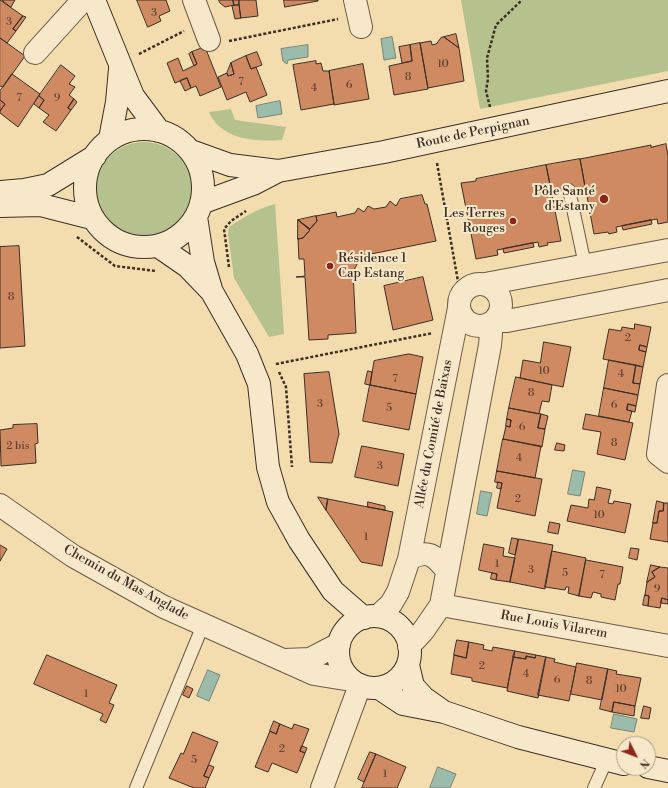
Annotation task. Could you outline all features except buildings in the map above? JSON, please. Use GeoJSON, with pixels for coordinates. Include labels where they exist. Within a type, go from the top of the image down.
{"type":"FeatureCollection","features":[{"type":"Feature","properties":{"kind":"street"},"geometry":{"type":"LineString","coordinates":[[35,53],[83,0]]}},
{"type":"Feature","properties":{"kind":"street"},"geometry":{"type":"LineString","coordinates":[[93,0],[133,96],[159,131]]}},
{"type":"Feature","properties":{"kind":"street"},"geometry":{"type":"LineString","coordinates":[[194,0],[206,31]]}},
{"type":"Feature","properties":{"kind":"street"},"geometry":{"type":"LineString","coordinates":[[110,139],[117,102],[120,64]]}},
{"type":"Feature","properties":{"kind":"street","name":"Route de Perpignan"},"geometry":{"type":"LineString","coordinates":[[191,151],[230,165],[278,171],[384,152],[668,91]]}},
{"type":"Feature","properties":{"kind":"street"},"geometry":{"type":"LineString","coordinates":[[142,129],[159,131],[177,139],[191,151],[199,165],[203,181],[203,197],[198,210],[186,230],[173,240],[158,246],[139,248],[120,243],[105,233],[92,218],[86,203],[85,186],[88,170],[95,156],[110,139],[126,132],[142,129]]}},
{"type":"Feature","properties":{"kind":"street"},"geometry":{"type":"LineString","coordinates":[[0,192],[24,190],[48,185],[95,156]]}},
{"type":"Feature","properties":{"kind":"street","name":"Route de Perpignan"},"geometry":{"type":"LineString","coordinates":[[198,210],[278,171]]}},
{"type":"Feature","properties":{"kind":"street"},"geometry":{"type":"LineString","coordinates":[[0,206],[41,205],[92,218]]}},
{"type":"Feature","properties":{"kind":"street"},"geometry":{"type":"LineString","coordinates":[[198,210],[203,262],[212,292],[247,354],[258,384],[268,467],[278,502],[299,540],[333,591],[371,617]]}},
{"type":"Feature","properties":{"kind":"street"},"geometry":{"type":"LineString","coordinates":[[158,246],[187,266],[212,292]]}},
{"type":"Feature","properties":{"kind":"street"},"geometry":{"type":"LineString","coordinates":[[668,250],[471,286],[465,290],[458,311],[463,318],[473,325],[482,326],[493,322],[507,321],[668,290]]}},
{"type":"Feature","properties":{"kind":"street"},"geometry":{"type":"LineString","coordinates":[[408,655],[406,635],[399,626],[389,619],[371,617],[353,623],[342,638],[338,654],[340,664],[344,672],[363,684],[388,686],[403,674],[408,655],[441,605],[493,322],[499,312],[501,303],[496,291],[485,284]]}},
{"type":"Feature","properties":{"kind":"street","name":"Allée du Comité de Baixas"},"geometry":{"type":"LineString","coordinates":[[371,617],[391,604],[398,592],[409,559],[458,311]]}},
{"type":"Feature","properties":{"kind":"street"},"geometry":{"type":"LineString","coordinates":[[668,385],[658,454],[668,462]]}},
{"type":"Feature","properties":{"kind":"street","name":"Chemin du Mas Anglade"},"geometry":{"type":"LineString","coordinates":[[0,505],[74,556],[164,608],[280,660],[314,674],[363,684],[403,704],[444,712],[518,737],[615,762]]}},
{"type":"Feature","properties":{"kind":"street"},"geometry":{"type":"LineString","coordinates":[[409,559],[420,554],[428,554],[437,558],[447,571]]}},
{"type":"Feature","properties":{"kind":"street"},"geometry":{"type":"LineString","coordinates":[[333,591],[342,638]]}},
{"type":"Feature","properties":{"kind":"street","name":"Rue Louis Vilarem"},"geometry":{"type":"LineString","coordinates":[[441,605],[668,646]]}},
{"type":"Feature","properties":{"kind":"street","name":"Chemin du Mas Anglade"},"geometry":{"type":"LineString","coordinates":[[280,660],[310,659],[342,638]]}},
{"type":"Feature","properties":{"kind":"street","name":"Chemin du Mas Anglade"},"geometry":{"type":"LineString","coordinates":[[408,655],[413,686],[424,698],[444,712]]}},
{"type":"Feature","properties":{"kind":"street"},"geometry":{"type":"LineString","coordinates":[[322,788],[363,684]]}},
{"type":"Feature","properties":{"kind":"street"},"geometry":{"type":"LineString","coordinates":[[656,769],[668,771]]}},
{"type":"Feature","properties":{"kind":"lane"},"geometry":{"type":"LineString","coordinates":[[568,190],[585,265]]}},
{"type":"Feature","properties":{"kind":"lane"},"geometry":{"type":"LineString","coordinates":[[136,788],[203,625]]}},
{"type":"Feature","properties":{"kind":"lane"},"geometry":{"type":"LineString","coordinates":[[594,788],[615,762]]}},
{"type":"Feature","properties":{"kind":"path"},"geometry":{"type":"LineString","coordinates":[[490,107],[486,91],[488,79],[487,58],[496,25],[522,0]]}},
{"type":"Feature","properties":{"kind":"path"},"geometry":{"type":"LineString","coordinates":[[120,64],[206,31],[228,41],[358,14]]}},
{"type":"Feature","properties":{"kind":"path"},"geometry":{"type":"LineString","coordinates":[[276,364],[458,311],[437,163]]}},
{"type":"Feature","properties":{"kind":"path"},"geometry":{"type":"LineString","coordinates":[[230,274],[224,229],[231,221],[252,208]]}},
{"type":"Feature","properties":{"kind":"path"},"geometry":{"type":"LineString","coordinates":[[72,234],[115,266],[160,272]]}},
{"type":"Feature","properties":{"kind":"path"},"geometry":{"type":"LineString","coordinates":[[273,358],[286,387],[292,470]]}},
{"type":"Feature","properties":{"kind":"green space"},"geometry":{"type":"Polygon","coordinates":[[[461,0],[668,0],[668,71],[480,109],[461,0]]]}},
{"type":"Feature","properties":{"kind":"green space"},"geometry":{"type":"Polygon","coordinates":[[[231,109],[235,120],[286,127],[282,140],[272,141],[251,139],[231,134],[215,121],[209,112],[231,109]]]}},
{"type":"Feature","properties":{"kind":"green space"},"geometry":{"type":"Polygon","coordinates":[[[144,142],[163,145],[178,156],[189,171],[192,190],[189,209],[178,224],[163,235],[144,238],[125,235],[110,224],[99,209],[96,190],[99,171],[110,156],[125,145],[144,142]]]}},
{"type":"Feature","properties":{"kind":"green space"},"geometry":{"type":"Polygon","coordinates":[[[275,204],[284,334],[269,337],[234,278],[228,234],[229,227],[235,223],[256,211],[275,204]]]}},
{"type":"Feature","properties":{"kind":"shaded area"},"geometry":{"type":"Polygon","coordinates":[[[392,37],[396,58],[384,60],[381,39],[392,37]]]}},
{"type":"Feature","properties":{"kind":"shaded area"},"geometry":{"type":"Polygon","coordinates":[[[308,45],[308,57],[288,60],[287,64],[283,61],[281,49],[308,45]]]}},
{"type":"Feature","properties":{"kind":"shaded area"},"geometry":{"type":"Polygon","coordinates":[[[280,101],[282,114],[258,118],[256,106],[280,101]]]}},
{"type":"Feature","properties":{"kind":"shaded area"},"geometry":{"type":"Polygon","coordinates":[[[573,470],[585,472],[580,496],[568,494],[573,470]]]}},
{"type":"Feature","properties":{"kind":"shaded area"},"geometry":{"type":"Polygon","coordinates":[[[481,491],[492,493],[487,516],[477,514],[481,491]]]}},
{"type":"Feature","properties":{"kind":"shaded area"},"geometry":{"type":"Polygon","coordinates":[[[208,670],[220,675],[209,701],[197,696],[208,670]]]}},
{"type":"Feature","properties":{"kind":"shaded area"},"geometry":{"type":"Polygon","coordinates":[[[614,714],[637,719],[634,732],[611,728],[614,714]]]}},
{"type":"Feature","properties":{"kind":"shaded area"},"geometry":{"type":"Polygon","coordinates":[[[438,767],[456,774],[450,788],[430,788],[438,767]]]}},
{"type":"Feature","properties":{"kind":"place","name":"Pôle Santé d'Estany"},"geometry":{"type":"Point","coordinates":[604,199]}},
{"type":"Feature","properties":{"kind":"place","name":"Les Terres Rouges"},"geometry":{"type":"Point","coordinates":[513,221]}},
{"type":"Feature","properties":{"kind":"place","name":"Résidence 1 Cap Estang"},"geometry":{"type":"Point","coordinates":[330,266]}}]}
